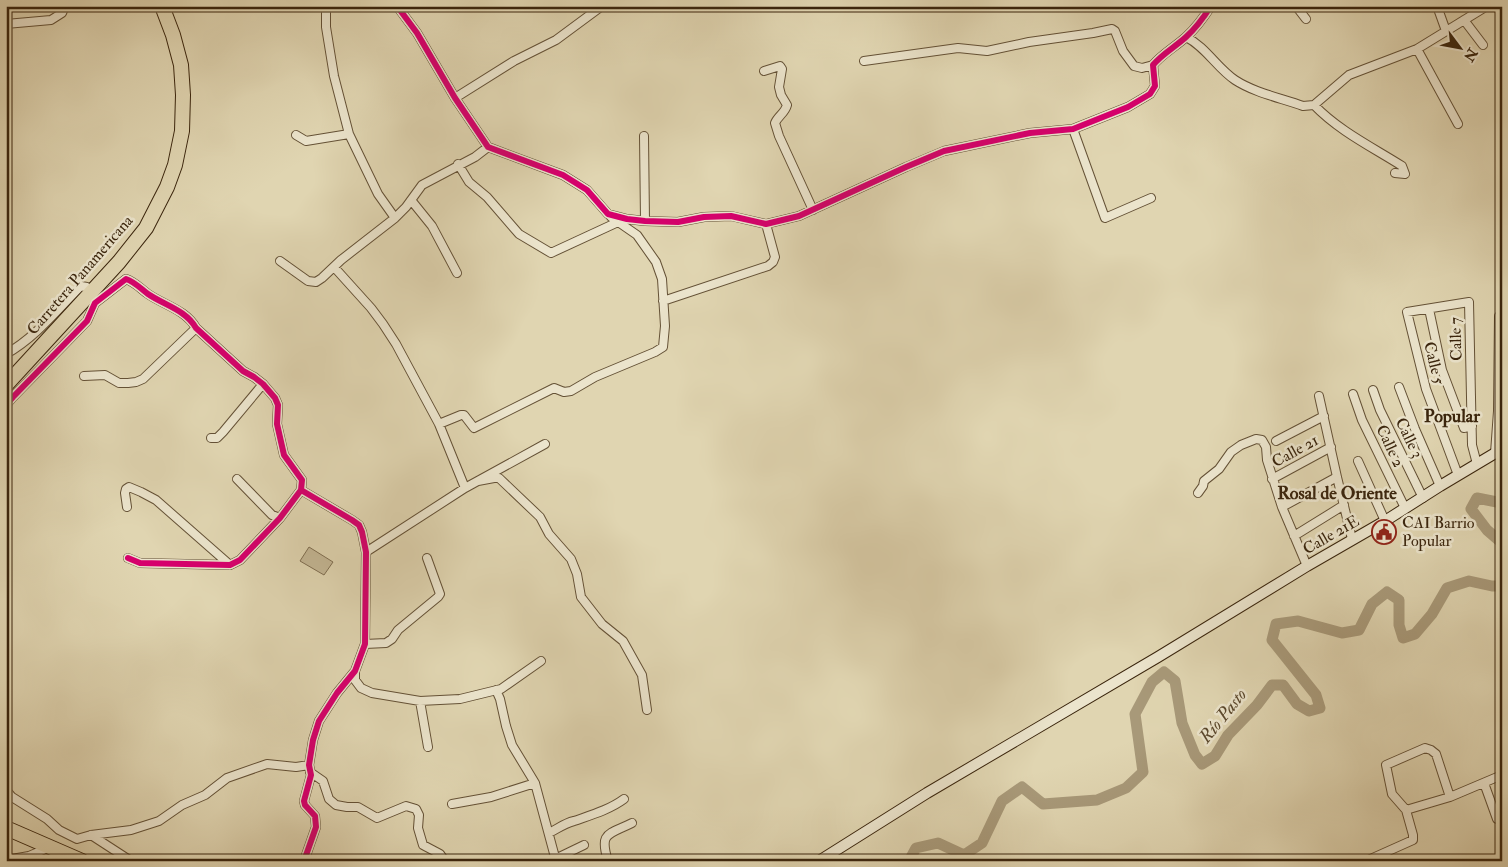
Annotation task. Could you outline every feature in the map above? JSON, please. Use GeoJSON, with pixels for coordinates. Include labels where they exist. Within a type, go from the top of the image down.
{"type":"FeatureCollection","features":[{"type":"Feature","properties":{"kind":"highway","name":"Carretera Panamericana"},"geometry":{"type":"LineString","coordinates":[[6,385],[93,298],[146,228],[167,187],[175,165],[182,131],[183,96],[180,65],[174,35],[162,6]]}},
{"type":"Feature","properties":{"kind":"highway"},"geometry":{"type":"LineString","coordinates":[[6,828],[82,861]]}},
{"type":"Feature","properties":{"kind":"main road","name":"Calle 21E"},"geometry":{"type":"LineString","coordinates":[[818,860],[1352,539],[1386,521],[1498,451]]}},
{"type":"Feature","properties":{"kind":"street"},"geometry":{"type":"LineString","coordinates":[[6,24],[51,20],[62,13],[66,6]]}},
{"type":"Feature","properties":{"kind":"street"},"geometry":{"type":"LineString","coordinates":[[326,6],[326,27],[334,76],[349,134],[378,194],[395,218]]}},
{"type":"Feature","properties":{"kind":"street"},"geometry":{"type":"LineString","coordinates":[[454,98],[514,61],[556,40],[602,6]]}},
{"type":"Feature","properties":{"kind":"street"},"geometry":{"type":"LineString","coordinates":[[864,61],[958,48],[987,51],[1112,29],[1115,31],[1123,51],[1134,66],[1142,68],[1153,65],[1186,37],[1200,23],[1211,6]]}},
{"type":"Feature","properties":{"kind":"street"},"geometry":{"type":"LineString","coordinates":[[1296,6],[1306,19]]}},
{"type":"Feature","properties":{"kind":"street"},"geometry":{"type":"LineString","coordinates":[[1437,6],[1446,31]]}},
{"type":"Feature","properties":{"kind":"street"},"geometry":{"type":"LineString","coordinates":[[1186,37],[1207,53],[1221,69],[1235,80],[1253,89],[1304,106],[1314,105],[1349,75],[1417,49],[1487,6]]}},
{"type":"Feature","properties":{"kind":"street"},"geometry":{"type":"LineString","coordinates":[[400,7],[454,98],[488,148],[563,175],[587,190],[608,214],[638,235],[656,262],[662,279],[664,340],[662,347],[655,352],[595,377],[570,391],[564,392],[554,388],[474,428],[464,415],[439,424]]}},
{"type":"Feature","properties":{"kind":"street"},"geometry":{"type":"LineString","coordinates":[[1464,20],[1483,45]]}},
{"type":"Feature","properties":{"kind":"street"},"geometry":{"type":"LineString","coordinates":[[1417,49],[1458,124]]}},
{"type":"Feature","properties":{"kind":"street"},"geometry":{"type":"LineString","coordinates":[[608,214],[627,219],[678,222],[704,217],[730,216],[766,224],[799,216],[944,151],[1030,133],[1073,129],[1128,107],[1150,94],[1155,86],[1153,65]]}},
{"type":"Feature","properties":{"kind":"street"},"geometry":{"type":"LineString","coordinates":[[764,71],[780,66],[782,69],[779,87],[787,105],[786,110],[777,119],[775,124],[813,210]]}},
{"type":"Feature","properties":{"kind":"street"},"geometry":{"type":"LineString","coordinates":[[1314,105],[1330,120],[1351,135],[1402,166],[1405,174],[1395,173]]}},
{"type":"Feature","properties":{"kind":"street"},"geometry":{"type":"LineString","coordinates":[[1073,129],[1105,218],[1151,198]]}},
{"type":"Feature","properties":{"kind":"street"},"geometry":{"type":"LineString","coordinates":[[296,136],[306,141],[349,134]]}},
{"type":"Feature","properties":{"kind":"street"},"geometry":{"type":"LineString","coordinates":[[644,136],[645,221]]}},
{"type":"Feature","properties":{"kind":"street"},"geometry":{"type":"LineString","coordinates":[[280,261],[308,281],[316,282],[395,218],[422,184],[475,157],[488,148]]}},
{"type":"Feature","properties":{"kind":"street"},"geometry":{"type":"LineString","coordinates":[[458,164],[469,182],[487,198],[519,234],[551,253],[618,222]]}},
{"type":"Feature","properties":{"kind":"street"},"geometry":{"type":"LineString","coordinates":[[411,200],[432,226],[457,273]]}},
{"type":"Feature","properties":{"kind":"street"},"geometry":{"type":"LineString","coordinates":[[664,301],[768,266],[775,257],[766,224]]}},
{"type":"Feature","properties":{"kind":"street"},"geometry":{"type":"LineString","coordinates":[[334,267],[357,291],[383,324],[439,424],[466,488]]}},
{"type":"Feature","properties":{"kind":"street"},"geometry":{"type":"LineString","coordinates":[[93,298],[126,279],[192,320],[196,328],[243,371],[263,384],[275,398],[278,405],[277,424],[284,455],[302,480],[301,490],[280,518],[240,560],[230,565],[140,563],[128,558]]}},
{"type":"Feature","properties":{"kind":"street"},"geometry":{"type":"LineString","coordinates":[[6,354],[18,348],[81,286],[87,287],[93,298],[87,321],[6,405]]}},
{"type":"Feature","properties":{"kind":"street","name":"Calle 7"},"geometry":{"type":"LineString","coordinates":[[1429,309],[1468,302],[1472,445],[1477,464]]}},
{"type":"Feature","properties":{"kind":"street"},"geometry":{"type":"LineString","coordinates":[[1429,309],[1442,370],[1454,404],[1464,428],[1472,426]]}},
{"type":"Feature","properties":{"kind":"street","name":"Calle 5"},"geometry":{"type":"LineString","coordinates":[[1429,309],[1407,312],[1426,389],[1458,475]]}},
{"type":"Feature","properties":{"kind":"street"},"geometry":{"type":"LineString","coordinates":[[1498,451],[1499,316]]}},
{"type":"Feature","properties":{"kind":"street"},"geometry":{"type":"LineString","coordinates":[[84,376],[106,375],[119,383],[136,382],[143,379],[196,328]]}},
{"type":"Feature","properties":{"kind":"street"},"geometry":{"type":"LineString","coordinates":[[212,438],[216,438],[223,432],[263,384]]}},
{"type":"Feature","properties":{"kind":"street"},"geometry":{"type":"LineString","coordinates":[[1399,387],[1440,486]]}},
{"type":"Feature","properties":{"kind":"street","name":"Calle 3"},"geometry":{"type":"LineString","coordinates":[[1373,390],[1380,410],[1423,498]]}},
{"type":"Feature","properties":{"kind":"street","name":"Calle 2"},"geometry":{"type":"LineString","coordinates":[[1353,394],[1362,420],[1405,508]]}},
{"type":"Feature","properties":{"kind":"street"},"geometry":{"type":"LineString","coordinates":[[1319,396],[1352,539]]}},
{"type":"Feature","properties":{"kind":"street"},"geometry":{"type":"LineString","coordinates":[[1276,441],[1324,416]]}},
{"type":"Feature","properties":{"kind":"street"},"geometry":{"type":"LineString","coordinates":[[1198,493],[1204,481],[1219,469],[1231,452],[1241,445],[1256,439],[1262,440],[1266,446],[1267,460],[1272,479],[1307,566]]}},
{"type":"Feature","properties":{"kind":"street"},"geometry":{"type":"LineString","coordinates":[[366,552],[466,488],[546,444]]}},
{"type":"Feature","properties":{"kind":"street","name":"Calle 21"},"geometry":{"type":"LineString","coordinates":[[1272,479],[1331,446]]}},
{"type":"Feature","properties":{"kind":"street"},"geometry":{"type":"LineString","coordinates":[[1358,461],[1386,521]]}},
{"type":"Feature","properties":{"kind":"street"},"geometry":{"type":"LineString","coordinates":[[1282,507],[1337,477]]}},
{"type":"Feature","properties":{"kind":"street"},"geometry":{"type":"LineString","coordinates":[[478,481],[499,478],[540,517],[549,534],[571,559],[577,574],[581,597],[602,624],[623,641],[642,675],[647,710]]}},
{"type":"Feature","properties":{"kind":"street"},"geometry":{"type":"LineString","coordinates":[[236,479],[272,515],[280,518]]}},
{"type":"Feature","properties":{"kind":"street"},"geometry":{"type":"LineString","coordinates":[[127,507],[125,493],[129,487],[156,500],[230,565]]}},
{"type":"Feature","properties":{"kind":"street"},"geometry":{"type":"LineString","coordinates":[[301,490],[359,525],[366,552],[365,644],[355,671],[337,693],[319,721],[313,740],[311,776],[304,801],[305,805],[315,816],[316,827],[304,861]]}},
{"type":"Feature","properties":{"kind":"street"},"geometry":{"type":"LineString","coordinates":[[1294,536],[1344,505]]}},
{"type":"Feature","properties":{"kind":"street"},"geometry":{"type":"LineString","coordinates":[[365,644],[386,643],[392,639],[398,630],[438,597],[440,594],[427,558]]}},
{"type":"Feature","properties":{"kind":"street"},"geometry":{"type":"LineString","coordinates":[[355,671],[355,680],[361,688],[372,693],[420,701],[460,699],[496,690],[541,661]]}},
{"type":"Feature","properties":{"kind":"street"},"geometry":{"type":"LineString","coordinates":[[496,690],[512,745],[535,783],[556,860],[584,845]]}},
{"type":"Feature","properties":{"kind":"street"},"geometry":{"type":"LineString","coordinates":[[420,701],[428,747]]}},
{"type":"Feature","properties":{"kind":"street"},"geometry":{"type":"LineString","coordinates":[[1366,861],[1413,840],[1406,810],[1392,794],[1386,765],[1425,748],[1431,750],[1436,754],[1450,796]]}},
{"type":"Feature","properties":{"kind":"street"},"geometry":{"type":"LineString","coordinates":[[6,790],[12,797],[47,819],[59,830],[77,839],[91,835],[131,830],[159,822],[182,805],[205,795],[227,778],[268,764],[310,768],[322,781],[329,799],[336,805],[358,807],[377,818],[406,806],[416,809],[419,815],[418,828],[423,845],[440,854],[445,861]]}},
{"type":"Feature","properties":{"kind":"street"},"geometry":{"type":"LineString","coordinates":[[1406,810],[1450,796],[1502,775]]}},
{"type":"Feature","properties":{"kind":"street"},"geometry":{"type":"LineString","coordinates":[[452,804],[491,798],[535,783]]}},
{"type":"Feature","properties":{"kind":"street"},"geometry":{"type":"LineString","coordinates":[[1484,783],[1498,819]]}},
{"type":"Feature","properties":{"kind":"street"},"geometry":{"type":"LineString","coordinates":[[549,833],[573,821],[583,819],[617,804],[624,799]]}},
{"type":"Feature","properties":{"kind":"street"},"geometry":{"type":"LineString","coordinates":[[608,861],[604,839],[609,834],[632,823]]}},
{"type":"Feature","properties":{"kind":"street"},"geometry":{"type":"LineString","coordinates":[[91,835],[131,861]]}},
{"type":"Feature","properties":{"kind":"street"},"geometry":{"type":"LineString","coordinates":[[6,860],[29,856],[50,847]]}},
{"type":"Feature","properties":{"kind":"shaded area"},"geometry":{"type":"Polygon","coordinates":[[[309,547],[333,562],[324,575],[300,561],[309,547]]]}},
{"type":"Feature","properties":{"kind":"waterway","name":"Río Pasto"},"geometry":{"type":"LineString","coordinates":[[1502,503],[1477,498],[1471,509],[1487,530],[1502,543]]}},
{"type":"Feature","properties":{"kind":"waterway","name":"Río Pasto"},"geometry":{"type":"LineString","coordinates":[[909,861],[916,848],[938,843],[964,855],[982,843],[1002,801],[1022,787],[1043,804],[1097,800],[1126,788],[1143,772],[1135,714],[1152,682],[1164,672],[1175,681],[1182,723],[1195,755],[1202,764],[1215,756],[1228,735],[1257,705],[1272,685],[1283,685],[1297,704],[1309,711],[1320,708],[1316,695],[1272,640],[1276,624],[1298,621],[1342,633],[1359,630],[1372,604],[1387,592],[1399,600],[1399,625],[1403,638],[1415,634],[1432,614],[1447,588],[1469,581],[1502,586]]}},
{"type":"Feature","properties":{"kind":"cycle path"},"geometry":{"type":"LineString","coordinates":[[397,6],[417,33],[455,98],[488,147],[563,175],[587,190],[608,214],[627,219],[678,222],[704,217],[731,216],[766,224],[799,216],[944,151],[1030,133],[1073,129],[1128,107],[1150,94],[1155,86],[1153,65],[1160,57],[1190,34],[1211,6]]}},
{"type":"Feature","properties":{"kind":"cycle path"},"geometry":{"type":"LineString","coordinates":[[6,405],[87,321],[95,303],[126,279],[187,317],[196,328],[243,371],[263,384],[275,398],[278,405],[277,424],[284,455],[302,480],[301,490],[280,518],[240,560],[230,565],[140,563],[128,558]]}},
{"type":"Feature","properties":{"kind":"cycle path"},"geometry":{"type":"LineString","coordinates":[[301,490],[359,525],[366,552],[365,644],[355,671],[337,693],[319,721],[313,740],[309,765],[311,775],[304,801],[305,805],[315,816],[316,827],[304,861]]}},
{"type":"Feature","properties":{"kind":"place","name":"CAI Barrio Popular"},"geometry":{"type":"Point","coordinates":[1384,532]}},
{"type":"Feature","properties":{"kind":"district","name":"Popular"},"geometry":{"type":"Point","coordinates":[1452,416]}},
{"type":"Feature","properties":{"kind":"district","name":"Rosal de Oriente"},"geometry":{"type":"Point","coordinates":[1337,493]}}]}
